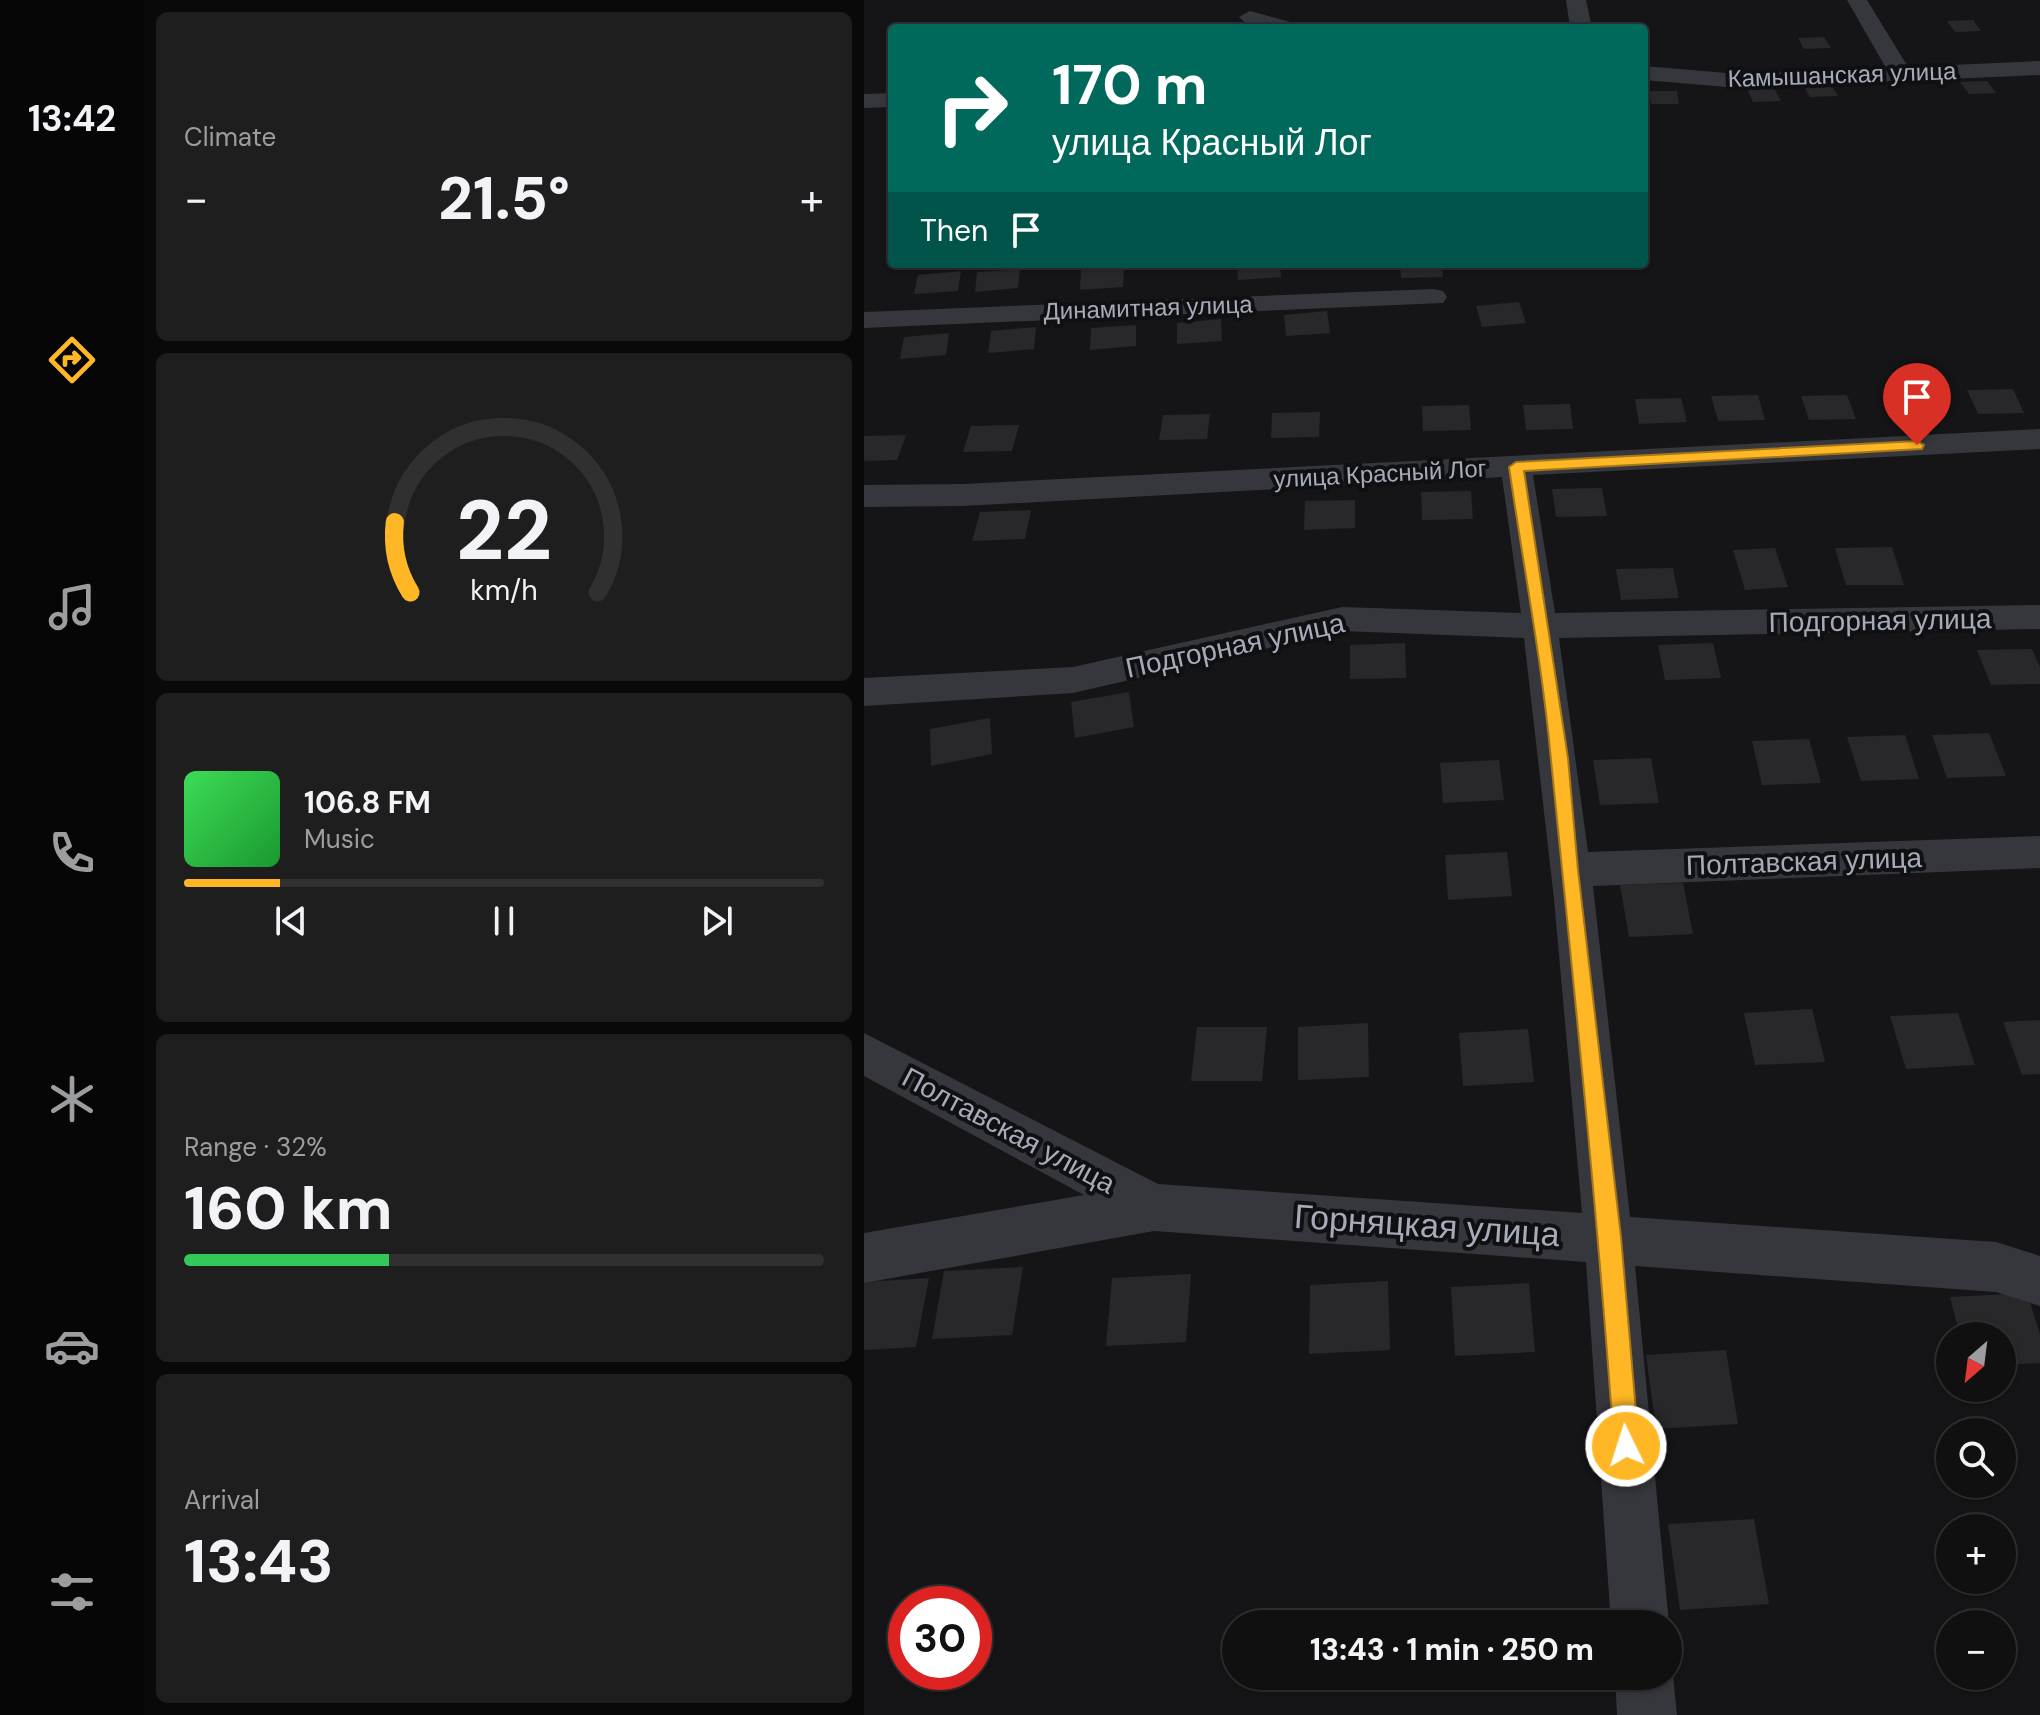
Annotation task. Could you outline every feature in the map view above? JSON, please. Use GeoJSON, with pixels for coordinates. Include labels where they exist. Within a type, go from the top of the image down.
{"type":"FeatureCollection","features":[{"type":"Feature","properties":{"kind":"street"},"geometry":{"type":"LineString","coordinates":[[1576,0],[1580,24]]}},
{"type":"Feature","properties":{"kind":"street"},"geometry":{"type":"LineString","coordinates":[[1857,0],[1901,74]]}},
{"type":"Feature","properties":{"kind":"street"},"geometry":{"type":"LineString","coordinates":[[1250,17],[1273,24]]}},
{"type":"Feature","properties":{"kind":"street","name":"Камышанская улица"},"geometry":{"type":"LineString","coordinates":[[1648,73],[1738,81],[2040,68]]}},
{"type":"Feature","properties":{"kind":"street"},"geometry":{"type":"LineString","coordinates":[[864,101],[888,100]]}},
{"type":"Feature","properties":{"kind":"street","name":"Динамитная улица"},"geometry":{"type":"LineString","coordinates":[[864,320],[1433,297]]}},
{"type":"Feature","properties":{"kind":"street","name":"улица Красный Лог"},"geometry":{"type":"LineString","coordinates":[[864,496],[963,495],[2040,439]]}},
{"type":"Feature","properties":{"kind":"street"},"geometry":{"type":"LineString","coordinates":[[1516,467],[1560,758],[1569,870],[1610,1237],[1639,1610]]}},
{"type":"Feature","properties":{"kind":"street","name":"Подгорная улица"},"geometry":{"type":"LineString","coordinates":[[864,692],[1073,680],[1342,619],[1542,626],[2040,617]]}},
{"type":"Feature","properties":{"kind":"street","name":"Полтавская улица"},"geometry":{"type":"LineString","coordinates":[[1569,870],[2040,852]]}},
{"type":"Feature","properties":{"kind":"street","name":"Полтавская улица"},"geometry":{"type":"LineString","coordinates":[[864,1053],[1154,1207]]}},
{"type":"Feature","properties":{"kind":"street","name":"Горняцкая улица"},"geometry":{"type":"LineString","coordinates":[[864,1258],[1154,1207],[1610,1237],[1996,1267],[2040,1281]]}},
{"type":"Feature","properties":{"kind":"street"},"geometry":{"type":"LineString","coordinates":[[1645,1690],[1647,1715]]}},
{"type":"Feature","properties":{"kind":"building"},"geometry":{"type":"Polygon","coordinates":[[[1973,20],[1981,31],[1955,32],[1947,21],[1973,20]]]}},
{"type":"Feature","properties":{"kind":"building"},"geometry":{"type":"Polygon","coordinates":[[[1824,37],[1831,48],[1804,49],[1798,38],[1824,37]]]}},
{"type":"Feature","properties":{"kind":"building"},"geometry":{"type":"Polygon","coordinates":[[[1987,81],[1996,93],[1969,94],[1960,82],[1987,81]]]}},
{"type":"Feature","properties":{"kind":"building"},"geometry":{"type":"Polygon","coordinates":[[[1831,84],[1838,96],[1810,97],[1803,85],[1831,84]]]}},
{"type":"Feature","properties":{"kind":"building"},"geometry":{"type":"Polygon","coordinates":[[[1774,88],[1781,101],[1753,102],[1747,89],[1774,88]]]}},
{"type":"Feature","properties":{"kind":"building"},"geometry":{"type":"Polygon","coordinates":[[[1649,91],[1677,91],[1679,104],[1651,104],[1649,91]]]}},
{"type":"Feature","properties":{"kind":"building"},"geometry":{"type":"Polygon","coordinates":[[[1124,268],[1123,287],[1080,290],[1081,270],[1124,268]]]}},
{"type":"Feature","properties":{"kind":"building"},"geometry":{"type":"Polygon","coordinates":[[[1237,268],[1280,268],[1281,277],[1238,280],[1237,268]]]}},
{"type":"Feature","properties":{"kind":"building"},"geometry":{"type":"Polygon","coordinates":[[[1400,268],[1442,268],[1443,277],[1401,278],[1400,268]]]}},
{"type":"Feature","properties":{"kind":"building"},"geometry":{"type":"Polygon","coordinates":[[[1020,269],[1018,288],[975,292],[977,272],[1020,269]]]}},
{"type":"Feature","properties":{"kind":"building"},"geometry":{"type":"Polygon","coordinates":[[[961,271],[958,291],[914,294],[918,275],[961,271]]]}},
{"type":"Feature","properties":{"kind":"building"},"geometry":{"type":"Polygon","coordinates":[[[1519,302],[1526,323],[1482,327],[1476,306],[1519,302]]]}},
{"type":"Feature","properties":{"kind":"building"},"geometry":{"type":"Polygon","coordinates":[[[1327,311],[1330,333],[1286,336],[1284,315],[1327,311]]]}},
{"type":"Feature","properties":{"kind":"building"},"geometry":{"type":"Polygon","coordinates":[[[1221,319],[1222,341],[1177,344],[1177,323],[1221,319]]]}},
{"type":"Feature","properties":{"kind":"building"},"geometry":{"type":"Polygon","coordinates":[[[1136,325],[1136,346],[1090,350],[1091,328],[1136,325]]]}},
{"type":"Feature","properties":{"kind":"building"},"geometry":{"type":"Polygon","coordinates":[[[1036,327],[1034,349],[988,353],[991,331],[1036,327]]]}},
{"type":"Feature","properties":{"kind":"building"},"geometry":{"type":"Polygon","coordinates":[[[949,333],[946,355],[900,359],[904,337],[949,333]]]}},
{"type":"Feature","properties":{"kind":"building"},"geometry":{"type":"Polygon","coordinates":[[[2013,389],[2024,413],[1978,414],[1967,390],[2013,389]]]}},
{"type":"Feature","properties":{"kind":"building"},"geometry":{"type":"Polygon","coordinates":[[[1929,392],[1940,416],[1893,417],[1884,393],[1929,392]]]}},
{"type":"Feature","properties":{"kind":"building"},"geometry":{"type":"Polygon","coordinates":[[[1758,395],[1765,420],[1718,421],[1711,396],[1758,395]]]}},
{"type":"Feature","properties":{"kind":"building"},"geometry":{"type":"Polygon","coordinates":[[[1847,395],[1856,419],[1809,420],[1801,396],[1847,395]]]}},
{"type":"Feature","properties":{"kind":"building"},"geometry":{"type":"Polygon","coordinates":[[[1681,398],[1687,422],[1639,424],[1635,399],[1681,398]]]}},
{"type":"Feature","properties":{"kind":"building"},"geometry":{"type":"Polygon","coordinates":[[[1570,404],[1573,429],[1526,430],[1523,405],[1570,404]]]}},
{"type":"Feature","properties":{"kind":"building"},"geometry":{"type":"Polygon","coordinates":[[[1469,405],[1471,430],[1423,431],[1422,406],[1469,405]]]}},
{"type":"Feature","properties":{"kind":"building"},"geometry":{"type":"Polygon","coordinates":[[[1320,412],[1319,437],[1271,438],[1272,413],[1320,412]]]}},
{"type":"Feature","properties":{"kind":"building"},"geometry":{"type":"Polygon","coordinates":[[[1210,414],[1207,439],[1159,440],[1163,415],[1210,414]]]}},
{"type":"Feature","properties":{"kind":"building"},"geometry":{"type":"Polygon","coordinates":[[[1019,425],[1012,451],[963,452],[971,426],[1019,425]]]}},
{"type":"Feature","properties":{"kind":"building"},"geometry":{"type":"Polygon","coordinates":[[[906,435],[897,460],[864,461],[864,436],[906,435]]]}},
{"type":"Feature","properties":{"kind":"building"},"geometry":{"type":"Polygon","coordinates":[[[1602,488],[1607,516],[1556,517],[1552,489],[1602,488]]]}},
{"type":"Feature","properties":{"kind":"building"},"geometry":{"type":"Polygon","coordinates":[[[1471,491],[1473,519],[1422,520],[1421,492],[1471,491]]]}},
{"type":"Feature","properties":{"kind":"building"},"geometry":{"type":"Polygon","coordinates":[[[1355,500],[1355,528],[1304,530],[1305,501],[1355,500]]]}},
{"type":"Feature","properties":{"kind":"building"},"geometry":{"type":"Polygon","coordinates":[[[1031,510],[1025,539],[972,541],[980,512],[1031,510]]]}},
{"type":"Feature","properties":{"kind":"building"},"geometry":{"type":"Polygon","coordinates":[[[1892,547],[1904,585],[1846,585],[1835,548],[1892,547]]]}},
{"type":"Feature","properties":{"kind":"building"},"geometry":{"type":"Polygon","coordinates":[[[1775,548],[1788,587],[1745,590],[1733,550],[1775,548]]]}},
{"type":"Feature","properties":{"kind":"building"},"geometry":{"type":"Polygon","coordinates":[[[1673,568],[1679,598],[1621,600],[1616,569],[1673,568]]]}},
{"type":"Feature","properties":{"kind":"building"},"geometry":{"type":"Polygon","coordinates":[[[1405,643],[1406,678],[1350,679],[1350,645],[1405,643]]]}},
{"type":"Feature","properties":{"kind":"building"},"geometry":{"type":"Polygon","coordinates":[[[1713,643],[1721,678],[1665,680],[1658,645],[1713,643]]]}},
{"type":"Feature","properties":{"kind":"building"},"geometry":{"type":"Polygon","coordinates":[[[2032,649],[2040,667],[2040,684],[1991,685],[1977,650],[2032,649]]]}},
{"type":"Feature","properties":{"kind":"building"},"geometry":{"type":"Polygon","coordinates":[[[1129,692],[1134,727],[1075,738],[1071,702],[1129,692]]]}},
{"type":"Feature","properties":{"kind":"building"},"geometry":{"type":"Polygon","coordinates":[[[990,718],[992,754],[931,766],[930,729],[990,718]]]}},
{"type":"Feature","properties":{"kind":"building"},"geometry":{"type":"Polygon","coordinates":[[[1989,733],[2006,776],[1947,778],[1932,735],[1989,733]]]}},
{"type":"Feature","properties":{"kind":"building"},"geometry":{"type":"Polygon","coordinates":[[[1905,735],[1919,779],[1861,781],[1847,737],[1905,735]]]}},
{"type":"Feature","properties":{"kind":"building"},"geometry":{"type":"Polygon","coordinates":[[[1809,739],[1821,783],[1762,785],[1752,741],[1809,739]]]}},
{"type":"Feature","properties":{"kind":"building"},"geometry":{"type":"Polygon","coordinates":[[[1651,758],[1659,803],[1600,805],[1593,760],[1651,758]]]}},
{"type":"Feature","properties":{"kind":"building"},"geometry":{"type":"Polygon","coordinates":[[[1499,760],[1504,800],[1443,803],[1440,763],[1499,760]]]}},
{"type":"Feature","properties":{"kind":"building"},"geometry":{"type":"Polygon","coordinates":[[[1507,852],[1512,896],[1448,900],[1445,855],[1507,852]]]}},
{"type":"Feature","properties":{"kind":"building"},"geometry":{"type":"Polygon","coordinates":[[[1683,883],[1693,934],[1629,937],[1620,885],[1683,883]]]}},
{"type":"Feature","properties":{"kind":"building"},"geometry":{"type":"Polygon","coordinates":[[[1812,1009],[1825,1062],[1755,1065],[1744,1013],[1812,1009]]]}},
{"type":"Feature","properties":{"kind":"building"},"geometry":{"type":"Polygon","coordinates":[[[1958,1013],[1975,1065],[1906,1069],[1890,1016],[1958,1013]]]}},
{"type":"Feature","properties":{"kind":"building"},"geometry":{"type":"Polygon","coordinates":[[[2040,1020],[2040,1074],[2022,1075],[2003,1022],[2040,1020]]]}},
{"type":"Feature","properties":{"kind":"building"},"geometry":{"type":"Polygon","coordinates":[[[1368,1023],[1369,1077],[1298,1080],[1298,1027],[1368,1023]]]}},
{"type":"Feature","properties":{"kind":"building"},"geometry":{"type":"Polygon","coordinates":[[[1197,1027],[1267,1027],[1262,1081],[1191,1081],[1197,1027]]]}},
{"type":"Feature","properties":{"kind":"building"},"geometry":{"type":"Polygon","coordinates":[[[1528,1029],[1534,1082],[1463,1086],[1459,1033],[1528,1029]]]}},
{"type":"Feature","properties":{"kind":"building"},"geometry":{"type":"Polygon","coordinates":[[[1023,1267],[1012,1335],[932,1339],[944,1271],[1023,1267]]]}},
{"type":"Feature","properties":{"kind":"building"},"geometry":{"type":"Polygon","coordinates":[[[1191,1274],[1186,1342],[1106,1346],[1112,1278],[1191,1274]]]}},
{"type":"Feature","properties":{"kind":"building"},"geometry":{"type":"Polygon","coordinates":[[[929,1278],[916,1347],[864,1350],[864,1282],[929,1278]]]}},
{"type":"Feature","properties":{"kind":"building"},"geometry":{"type":"Polygon","coordinates":[[[1388,1281],[1390,1350],[1309,1354],[1310,1285],[1388,1281]]]}},
{"type":"Feature","properties":{"kind":"building"},"geometry":{"type":"Polygon","coordinates":[[[1529,1283],[1535,1352],[1455,1356],[1451,1287],[1529,1283]]]}},
{"type":"Feature","properties":{"kind":"building"},"geometry":{"type":"Polygon","coordinates":[[[2027,1293],[2040,1334],[2040,1363],[2016,1364],[2016,1322],[1956,1322],[1950,1297],[2027,1293]]]}},
{"type":"Feature","properties":{"kind":"building"},"geometry":{"type":"Polygon","coordinates":[[[1726,1350],[1738,1424],[1656,1429],[1646,1355],[1726,1350]]]}},
{"type":"Feature","properties":{"kind":"building"},"geometry":{"type":"Polygon","coordinates":[[[1754,1519],[1769,1604],[1680,1610],[1668,1524],[1754,1519]]]}},
{"type":"Feature","properties":{"kind":"route"},"geometry":{"type":"LineString","coordinates":[[1626,1446],[1610,1237],[1569,870],[1560,758],[1516,467],[1917,445]]}}]}
